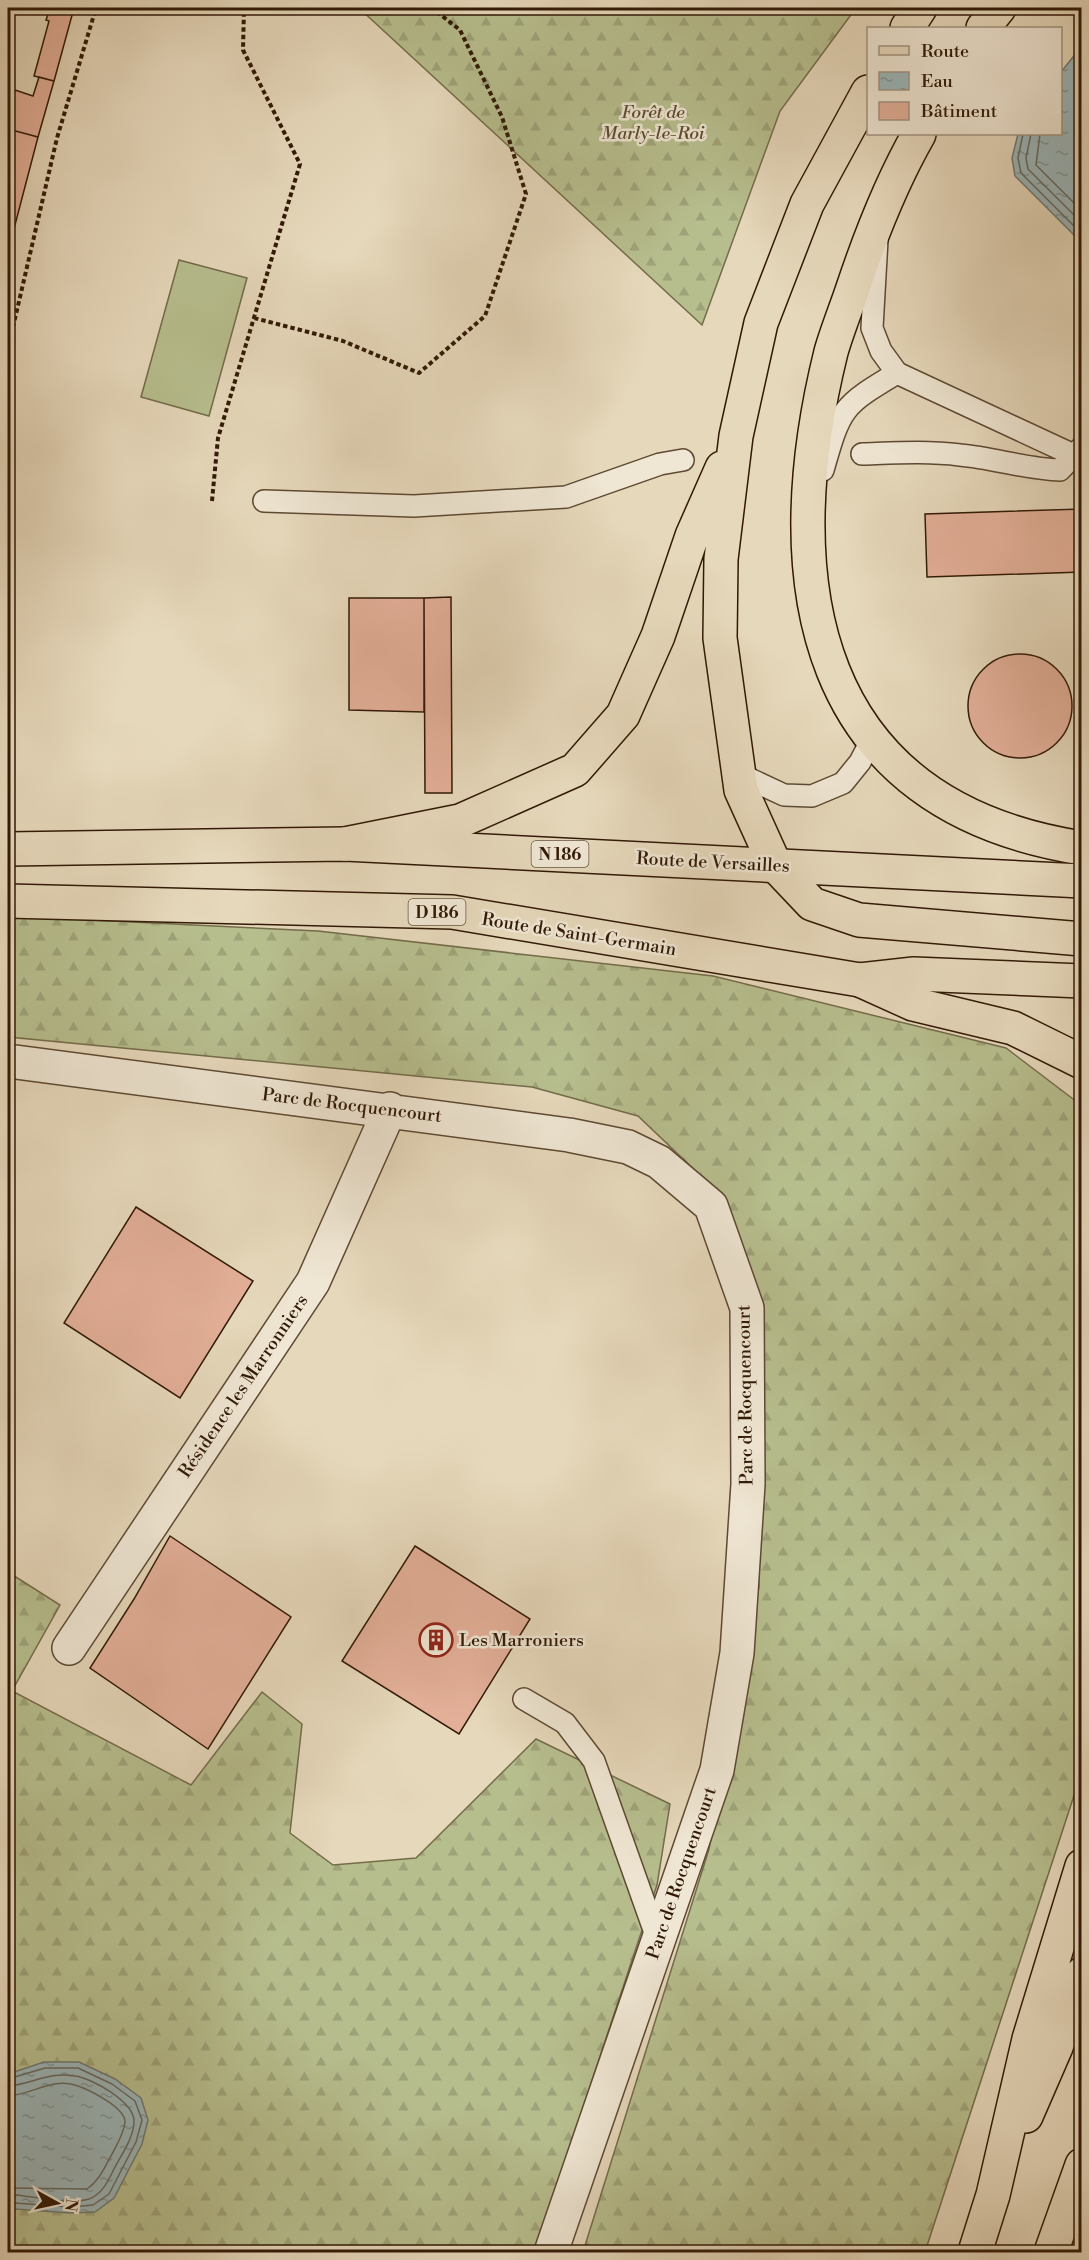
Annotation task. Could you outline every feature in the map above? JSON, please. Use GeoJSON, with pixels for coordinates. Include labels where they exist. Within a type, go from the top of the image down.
{"type":"FeatureCollection","features":[{"type":"Feature","properties":{"kind":"main road"},"geometry":{"type":"LineString","coordinates":[[908,27],[920,8]]}},
{"type":"Feature","properties":{"kind":"main road"},"geometry":{"type":"LineString","coordinates":[[984,27],[999,8]]}},
{"type":"Feature","properties":{"kind":"main road"},"geometry":{"type":"LineString","coordinates":[[867,94],[807,204],[762,323],[736,436],[721,559],[720,638],[741,790],[776,865],[812,904],[859,920],[1082,939]]}},
{"type":"Feature","properties":{"kind":"main road"},"geometry":{"type":"LineString","coordinates":[[919,135],[878,217],[831,351],[813,445],[806,528],[808,574],[818,629],[839,686],[872,739],[904,772],[941,800],[980,821],[1041,841],[1082,848]]}},
{"type":"Feature","properties":{"kind":"main road"},"geometry":{"type":"LineString","coordinates":[[8,849],[345,844],[460,821],[575,770],[623,715],[658,636],[692,536],[736,436]]}},
{"type":"Feature","properties":{"kind":"main road","name":"Route de Versailles"},"geometry":{"type":"LineString","coordinates":[[345,844],[1082,881]]}},
{"type":"Feature","properties":{"kind":"main road","name":"Route de Saint-Germain"},"geometry":{"type":"LineString","coordinates":[[8,902],[452,912],[860,981]]}},
{"type":"Feature","properties":{"kind":"main road"},"geometry":{"type":"LineString","coordinates":[[860,981],[914,974],[1082,981]]}},
{"type":"Feature","properties":{"kind":"main road"},"geometry":{"type":"LineString","coordinates":[[860,981],[913,1004],[1013,1028],[1082,1062]]}},
{"type":"Feature","properties":{"kind":"main road"},"geometry":{"type":"LineString","coordinates":[[975,2253],[993,2194],[1029,2039],[1082,1866]]}},
{"type":"Feature","properties":{"kind":"main road"},"geometry":{"type":"LineString","coordinates":[[993,2194],[1056,2047],[1082,1974]]}},
{"type":"Feature","properties":{"kind":"main road"},"geometry":{"type":"LineString","coordinates":[[1051,2253],[1082,2165]]}},
{"type":"Feature","properties":{"kind":"street","name":"Parc de Rocquencourt"},"geometry":{"type":"LineString","coordinates":[[8,1061],[390,1109],[569,1135],[628,1147],[659,1162],[711,1206],[747,1308],[748,1484],[737,1653],[717,1770],[551,2253]]}},
{"type":"Feature","properties":{"kind":"street","name":"Résidence les Marronniers"},"geometry":{"type":"LineString","coordinates":[[69,1648],[313,1282],[390,1109]]}},
{"type":"Feature","properties":{"kind":"lane"},"geometry":{"type":"LineString","coordinates":[[862,454],[928,452],[962,455],[1038,469],[1060,470],[1079,454],[897,373],[881,351],[872,328],[877,275],[878,217]]}},
{"type":"Feature","properties":{"kind":"lane"},"geometry":{"type":"LineString","coordinates":[[806,528],[835,427],[845,408],[857,397],[897,373]]}},
{"type":"Feature","properties":{"kind":"lane"},"geometry":{"type":"LineString","coordinates":[[264,501],[414,506],[566,497],[660,464],[683,459]]}},
{"type":"Feature","properties":{"kind":"lane"},"geometry":{"type":"LineString","coordinates":[[739,774],[783,795],[812,796],[843,783],[860,762],[872,739]]}},
{"type":"Feature","properties":{"kind":"lane"},"geometry":{"type":"LineString","coordinates":[[524,1699],[565,1724],[594,1761],[658,1941]]}},
{"type":"Feature","properties":{"kind":"path"},"geometry":{"type":"LineString","coordinates":[[8,372],[10,340],[57,138],[96,8]]}},
{"type":"Feature","properties":{"kind":"path"},"geometry":{"type":"LineString","coordinates":[[213,501],[218,438],[300,164],[243,50],[244,8]]}},
{"type":"Feature","properties":{"kind":"path"},"geometry":{"type":"LineString","coordinates":[[254,318],[343,341],[419,373],[485,316],[526,194],[502,117],[460,30],[432,8]]}},
{"type":"Feature","properties":{"kind":"green space","name":"Forêt de Marly-le-Roi"},"geometry":{"type":"Polygon","coordinates":[[[359,8],[856,8],[780,111],[702,325],[359,8]]]}},
{"type":"Feature","properties":{"kind":"green space"},"geometry":{"type":"Polygon","coordinates":[[[179,260],[247,278],[209,416],[141,397],[179,260]]]}},
{"type":"Feature","properties":{"kind":"green space"},"geometry":{"type":"Polygon","coordinates":[[[8,916],[318,931],[713,976],[1006,1048],[1081,1105],[1081,1774],[925,2252],[583,2252],[709,1849],[759,1587],[749,1308],[705,1180],[638,1116],[532,1087],[8,1037],[8,916]]]}},
{"type":"Feature","properties":{"kind":"green space"},"geometry":{"type":"Polygon","coordinates":[[[8,1572],[60,1605],[12,1691],[191,1785],[262,1692],[302,1724],[290,1833],[333,1865],[416,1858],[536,1739],[670,1804],[657,1885],[535,2252],[8,2252],[8,1572]]]}},
{"type":"Feature","properties":{"kind":"water"},"geometry":{"type":"Polygon","coordinates":[[[1081,47],[1081,242],[1015,176],[1012,158],[1018,135],[1062,135],[1062,71],[1081,47]]]}},
{"type":"Feature","properties":{"kind":"water"},"geometry":{"type":"Polygon","coordinates":[[[44,2062],[79,2062],[115,2079],[141,2098],[148,2120],[142,2144],[114,2198],[95,2212],[70,2213],[15,2209],[8,2215],[8,2074],[44,2062]]]}},
{"type":"Feature","properties":{"kind":"building"},"geometry":{"type":"Polygon","coordinates":[[[50,8],[74,8],[54,81],[34,76],[49,21],[46,20],[50,8]]]}},
{"type":"Feature","properties":{"kind":"building"},"geometry":{"type":"Polygon","coordinates":[[[39,77],[54,81],[38,137],[8,129],[8,115],[15,90],[33,96],[39,77]]]}},
{"type":"Feature","properties":{"kind":"building"},"geometry":{"type":"Polygon","coordinates":[[[8,129],[38,137],[10,244],[8,244],[8,129]]]}},
{"type":"Feature","properties":{"kind":"building"},"geometry":{"type":"Polygon","coordinates":[[[1082,509],[1082,572],[927,577],[925,514],[1082,509]]]}},
{"type":"Feature","properties":{"kind":"building"},"geometry":{"type":"Polygon","coordinates":[[[451,597],[452,793],[425,793],[424,598],[451,597]]]}},
{"type":"Feature","properties":{"kind":"building"},"geometry":{"type":"Polygon","coordinates":[[[349,598],[424,598],[424,712],[349,710],[349,598]]]}},
{"type":"Feature","properties":{"kind":"building"},"geometry":{"type":"Polygon","coordinates":[[[1020,654],[1040,658],[1057,669],[1068,686],[1072,706],[1068,726],[1057,743],[1040,754],[1020,758],[1000,754],[983,743],[972,726],[968,706],[972,686],[983,669],[1000,658],[1020,654]]]}},
{"type":"Feature","properties":{"kind":"building"},"geometry":{"type":"Polygon","coordinates":[[[136,1207],[253,1281],[180,1398],[64,1323],[136,1207]]]}},
{"type":"Feature","properties":{"kind":"building"},"geometry":{"type":"Polygon","coordinates":[[[170,1536],[291,1617],[208,1749],[90,1668],[134,1599],[170,1536]]]}},
{"type":"Feature","properties":{"kind":"building","name":"Les Marroniers"},"geometry":{"type":"Polygon","coordinates":[[[415,1546],[530,1619],[459,1734],[342,1661],[415,1546]]]}},
{"type":"Feature","properties":{"kind":"place","name":"Les Marroniers"},"geometry":{"type":"Point","coordinates":[436,1640]}}]}
